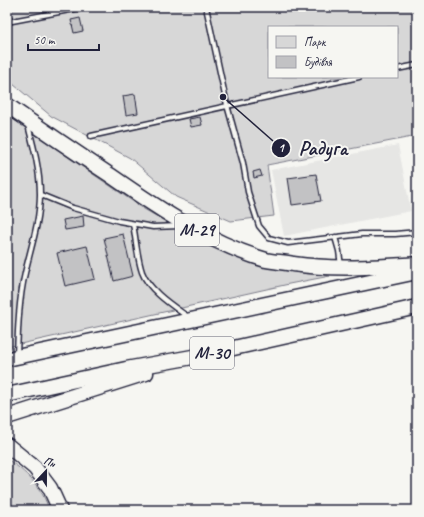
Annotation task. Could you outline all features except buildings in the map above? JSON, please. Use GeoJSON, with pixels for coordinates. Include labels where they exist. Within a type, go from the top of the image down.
{"type":"FeatureCollection","features":[{"type":"Feature","properties":{"kind":"highway","name":"М-29"},"geometry":{"type":"LineString","coordinates":[[7,106],[146,200],[188,226],[228,246],[268,260],[305,265],[342,268],[368,268],[417,264]]}},
{"type":"Feature","properties":{"kind":"highway","name":"М-30"},"geometry":{"type":"LineString","coordinates":[[12,358],[417,272]]}},
{"type":"Feature","properties":{"kind":"highway","name":"М-30"},"geometry":{"type":"LineString","coordinates":[[7,395],[126,369],[198,356],[417,307]]}},
{"type":"Feature","properties":{"kind":"highway"},"geometry":{"type":"LineString","coordinates":[[7,417],[198,356]]}},
{"type":"Feature","properties":{"kind":"highway"},"geometry":{"type":"LineString","coordinates":[[7,445],[35,468],[50,488],[60,510]]}},
{"type":"Feature","properties":{"kind":"lane"},"geometry":{"type":"LineString","coordinates":[[7,22],[85,7]]}},
{"type":"Feature","properties":{"kind":"lane"},"geometry":{"type":"LineString","coordinates":[[206,7],[227,105],[243,162],[248,192],[260,226],[269,238],[288,243],[362,234],[396,234],[417,232]]}},
{"type":"Feature","properties":{"kind":"lane"},"geometry":{"type":"LineString","coordinates":[[398,69],[417,65]]}},
{"type":"Feature","properties":{"kind":"lane"},"geometry":{"type":"LineString","coordinates":[[91,136],[354,78]]}},
{"type":"Feature","properties":{"kind":"lane"},"geometry":{"type":"LineString","coordinates":[[12,358],[25,274],[38,223],[40,195],[39,176],[27,119]]}},
{"type":"Feature","properties":{"kind":"lane"},"geometry":{"type":"LineString","coordinates":[[40,195],[73,208],[119,222],[153,228],[188,226]]}},
{"type":"Feature","properties":{"kind":"lane"},"geometry":{"type":"LineString","coordinates":[[133,224],[138,259],[143,274],[159,295],[192,320]]}},
{"type":"Feature","properties":{"kind":"lane"},"geometry":{"type":"LineString","coordinates":[[335,237],[342,268]]}},
{"type":"Feature","properties":{"kind":"shaded area"},"geometry":{"type":"Polygon","coordinates":[[[398,145],[411,211],[284,236],[271,170],[398,145]]]}},
{"type":"Feature","properties":{"kind":"green space"},"geometry":{"type":"Polygon","coordinates":[[[7,7],[417,7],[417,136],[267,165],[274,216],[231,221],[176,197],[130,158],[51,116],[7,79],[7,7]]]}},
{"type":"Feature","properties":{"kind":"green space"},"geometry":{"type":"Polygon","coordinates":[[[7,115],[144,209],[198,240],[270,266],[330,276],[7,347],[7,115]]]}},
{"type":"Feature","properties":{"kind":"green space"},"geometry":{"type":"Polygon","coordinates":[[[7,459],[27,475],[38,487],[49,510],[7,510],[7,459]]]}},
{"type":"Feature","properties":{"kind":"place","name":"Радуга"},"geometry":{"type":"Point","coordinates":[223,97]}}]}
